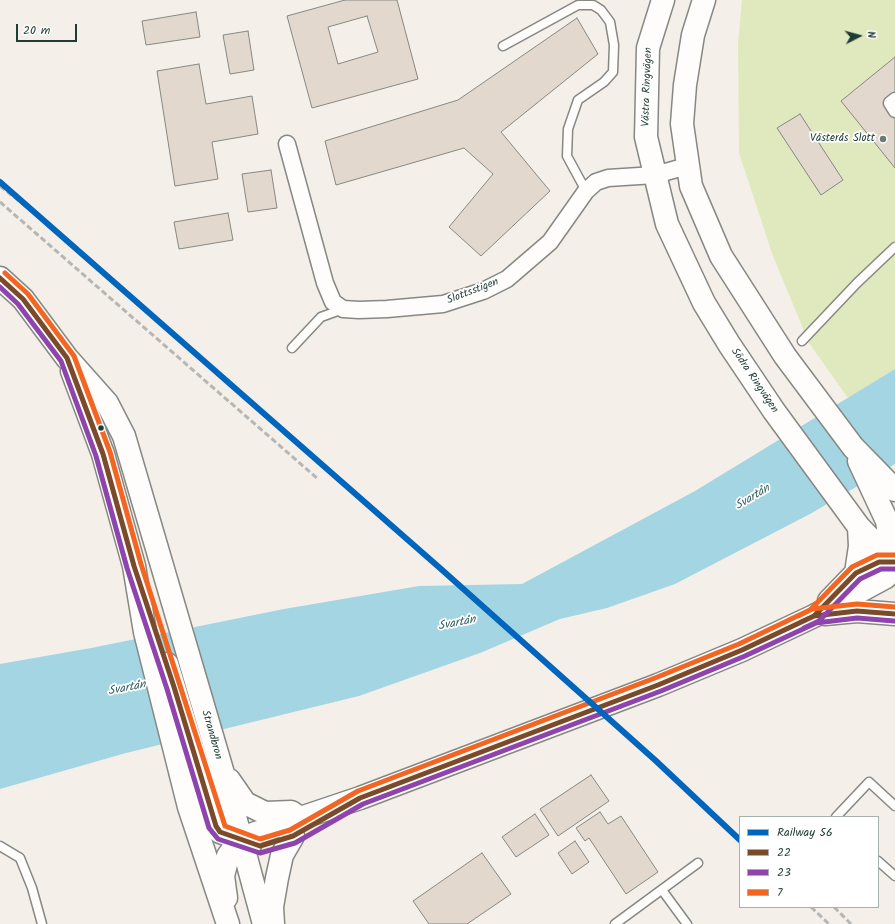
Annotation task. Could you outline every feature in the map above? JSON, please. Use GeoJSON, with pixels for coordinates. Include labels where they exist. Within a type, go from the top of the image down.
{"type":"FeatureCollection","features":[{"type":"Feature","properties":{"kind":"main road","name":"Västra Ringvägen"},"geometry":{"type":"LineString","coordinates":[[654,175],[646,137],[647,64],[648,48],[663,0]]}},
{"type":"Feature","properties":{"kind":"main road"},"geometry":{"type":"LineString","coordinates":[[0,278],[23,299],[67,358],[102,454],[134,566],[150,630],[201,756],[217,829],[220,832],[260,846],[360,798],[658,685],[742,650],[814,616],[886,578],[894,562],[887,522],[883,484],[852,447],[784,356],[722,256],[692,186],[687,166],[682,124],[685,85],[693,35],[704,0]]}},
{"type":"Feature","properties":{"kind":"main road","name":"Södra Ringvägen"},"geometry":{"type":"LineString","coordinates":[[654,175],[666,224],[704,303],[729,344],[783,423],[858,527],[894,562]]}},
{"type":"Feature","properties":{"kind":"main road","name":"Strandbron"},"geometry":{"type":"LineString","coordinates":[[67,358],[107,403],[124,436],[180,625],[201,756],[203,854],[228,924]]}},
{"type":"Feature","properties":{"kind":"main road"},"geometry":{"type":"LineString","coordinates":[[856,573],[860,546],[858,527]]}},
{"type":"Feature","properties":{"kind":"main road"},"geometry":{"type":"LineString","coordinates":[[814,616],[856,573],[879,562],[894,562]]}},
{"type":"Feature","properties":{"kind":"main road"},"geometry":{"type":"LineString","coordinates":[[814,616],[857,611],[895,614]]}},
{"type":"Feature","properties":{"kind":"main road"},"geometry":{"type":"LineString","coordinates":[[201,756],[245,803],[265,812],[291,812],[297,828],[282,855],[272,907],[272,924]]}},
{"type":"Feature","properties":{"kind":"main road","name":"Strandbron"},"geometry":{"type":"LineString","coordinates":[[201,756],[240,838],[264,924]]}},
{"type":"Feature","properties":{"kind":"main road"},"geometry":{"type":"LineString","coordinates":[[231,924],[223,876],[228,856],[240,838]]}},
{"type":"Feature","properties":{"kind":"street"},"geometry":{"type":"LineString","coordinates":[[895,99],[890,103],[895,110]]}},
{"type":"Feature","properties":{"kind":"street"},"geometry":{"type":"LineString","coordinates":[[287,144],[325,283],[333,302],[343,309]]}},
{"type":"Feature","properties":{"kind":"street","name":"Slottsstigen"},"geometry":{"type":"LineString","coordinates":[[343,309],[387,310],[443,304],[483,291],[507,279],[550,242],[586,191],[596,182],[608,178],[654,175],[687,166]]}},
{"type":"Feature","properties":{"kind":"lane"},"geometry":{"type":"LineString","coordinates":[[503,46],[578,5],[593,5],[601,10],[610,22],[614,45],[614,72],[604,82],[578,100],[568,129],[567,156],[586,191]]}},
{"type":"Feature","properties":{"kind":"lane"},"geometry":{"type":"LineString","coordinates":[[802,341],[857,283],[895,247]]}},
{"type":"Feature","properties":{"kind":"lane"},"geometry":{"type":"LineString","coordinates":[[292,348],[321,318],[343,309]]}},
{"type":"Feature","properties":{"kind":"lane"},"geometry":{"type":"LineString","coordinates":[[837,816],[868,782],[895,806]]}},
{"type":"Feature","properties":{"kind":"lane"},"geometry":{"type":"LineString","coordinates":[[0,846],[20,858],[32,888],[42,924]]}},
{"type":"Feature","properties":{"kind":"lane"},"geometry":{"type":"LineString","coordinates":[[879,862],[895,876]]}},
{"type":"Feature","properties":{"kind":"lane"},"geometry":{"type":"LineString","coordinates":[[615,924],[698,863]]}},
{"type":"Feature","properties":{"kind":"lane"},"geometry":{"type":"LineString","coordinates":[[662,890],[687,924]]}},
{"type":"Feature","properties":{"kind":"green space"},"geometry":{"type":"Polygon","coordinates":[[[742,0],[895,0],[895,369],[848,398],[809,343],[773,256],[739,153],[738,44],[742,0]]]}},
{"type":"Feature","properties":{"kind":"water","name":"Svartån"},"geometry":{"type":"Polygon","coordinates":[[[895,369],[895,464],[810,514],[675,584],[607,608],[560,619],[480,653],[359,696],[126,753],[0,789],[0,664],[91,648],[284,609],[419,586],[522,584],[695,491],[895,369]]]}},
{"type":"Feature","properties":{"kind":"building"},"geometry":{"type":"Polygon","coordinates":[[[345,0],[397,0],[418,79],[312,108],[287,16],[345,0]],[[367,16],[328,27],[338,64],[378,52],[367,16]]]}},
{"type":"Feature","properties":{"kind":"building"},"geometry":{"type":"Polygon","coordinates":[[[196,12],[200,37],[146,45],[142,21],[196,12]]]}},
{"type":"Feature","properties":{"kind":"building"},"geometry":{"type":"Polygon","coordinates":[[[577,18],[598,54],[501,132],[550,191],[481,256],[449,227],[493,174],[464,148],[336,185],[325,141],[458,100],[577,18]]]}},
{"type":"Feature","properties":{"kind":"building"},"geometry":{"type":"Polygon","coordinates":[[[248,31],[254,70],[230,74],[223,35],[248,31]]]}},
{"type":"Feature","properties":{"kind":"building","name":"Västerås Slott"},"geometry":{"type":"Polygon","coordinates":[[[895,57],[895,168],[841,101],[895,57]]]}},
{"type":"Feature","properties":{"kind":"building"},"geometry":{"type":"Polygon","coordinates":[[[199,64],[206,104],[252,96],[258,134],[212,142],[218,179],[175,186],[157,71],[199,64]]]}},
{"type":"Feature","properties":{"kind":"building"},"geometry":{"type":"Polygon","coordinates":[[[800,114],[843,180],[821,195],[777,128],[800,114]]]}},
{"type":"Feature","properties":{"kind":"building"},"geometry":{"type":"Polygon","coordinates":[[[271,170],[277,208],[248,212],[242,174],[271,170]]]}},
{"type":"Feature","properties":{"kind":"building"},"geometry":{"type":"Polygon","coordinates":[[[228,213],[233,240],[179,249],[174,222],[228,213]]]}},
{"type":"Feature","properties":{"kind":"building"},"geometry":{"type":"Polygon","coordinates":[[[591,775],[609,801],[558,836],[540,809],[591,775]]]}},
{"type":"Feature","properties":{"kind":"building"},"geometry":{"type":"Polygon","coordinates":[[[600,812],[608,824],[621,816],[658,872],[626,894],[589,838],[585,841],[576,828],[600,812]]]}},
{"type":"Feature","properties":{"kind":"building"},"geometry":{"type":"Polygon","coordinates":[[[535,814],[549,835],[516,857],[502,837],[535,814]]]}},
{"type":"Feature","properties":{"kind":"building"},"geometry":{"type":"Polygon","coordinates":[[[575,841],[589,862],[572,874],[558,853],[575,841]]]}},
{"type":"Feature","properties":{"kind":"building"},"geometry":{"type":"Polygon","coordinates":[[[482,853],[511,894],[467,924],[429,924],[413,901],[482,853]]]}},
{"type":"Feature","properties":{"kind":"railway"},"geometry":{"type":"LineString","coordinates":[[0,186],[34,213]]}},
{"type":"Feature","properties":{"kind":"railway"},"geometry":{"type":"LineString","coordinates":[[0,202],[318,479]]}},
{"type":"Feature","properties":{"kind":"railway"},"geometry":{"type":"LineString","coordinates":[[812,908],[829,924]]}},
{"type":"Feature","properties":{"kind":"railway"},"geometry":{"type":"LineString","coordinates":[[835,908],[851,924]]}},
{"type":"Feature","properties":{"kind":"rail line","name":"56"},"geometry":{"type":"LineString","coordinates":[[0,182],[441,569],[655,760],[739,839]]}},
{"type":"Feature","properties":{"kind":"transit line","name":"7"},"geometry":{"type":"LineString","coordinates":[[5,273],[28,294],[74,356],[110,452],[141,564],[225,826],[260,839],[290,830],[358,791],[655,678],[739,644],[812,609],[857,604],[895,607]]}},
{"type":"Feature","properties":{"kind":"transit line","name":"22"},"geometry":{"type":"LineString","coordinates":[[0,278],[23,299],[67,358],[103,454],[134,566],[174,687],[216,826],[220,832],[260,846],[293,836],[360,798],[658,685],[742,650],[814,616],[857,611],[895,614]]}},
{"type":"Feature","properties":{"kind":"transit line","name":"23"},"geometry":{"type":"LineString","coordinates":[[0,287],[18,304],[61,361],[96,456],[127,568],[167,689],[209,828],[218,839],[260,853],[295,843],[363,804],[661,691],[745,656],[816,623],[857,618],[894,621]]}},
{"type":"Feature","properties":{"kind":"transit line","name":"7"},"geometry":{"type":"LineString","coordinates":[[798,616],[810,610],[852,567],[877,555],[895,555]]}},
{"type":"Feature","properties":{"kind":"transit line","name":"22"},"geometry":{"type":"LineString","coordinates":[[801,622],[814,616],[856,573],[879,562],[895,562]]}},
{"type":"Feature","properties":{"kind":"transit line","name":"23"},"geometry":{"type":"LineString","coordinates":[[804,628],[819,621],[860,579],[881,569],[895,569]]}},
{"type":"Feature","properties":{"kind":"place","name":"Västerås Slott"},"geometry":{"type":"Point","coordinates":[883,139]}}]}
